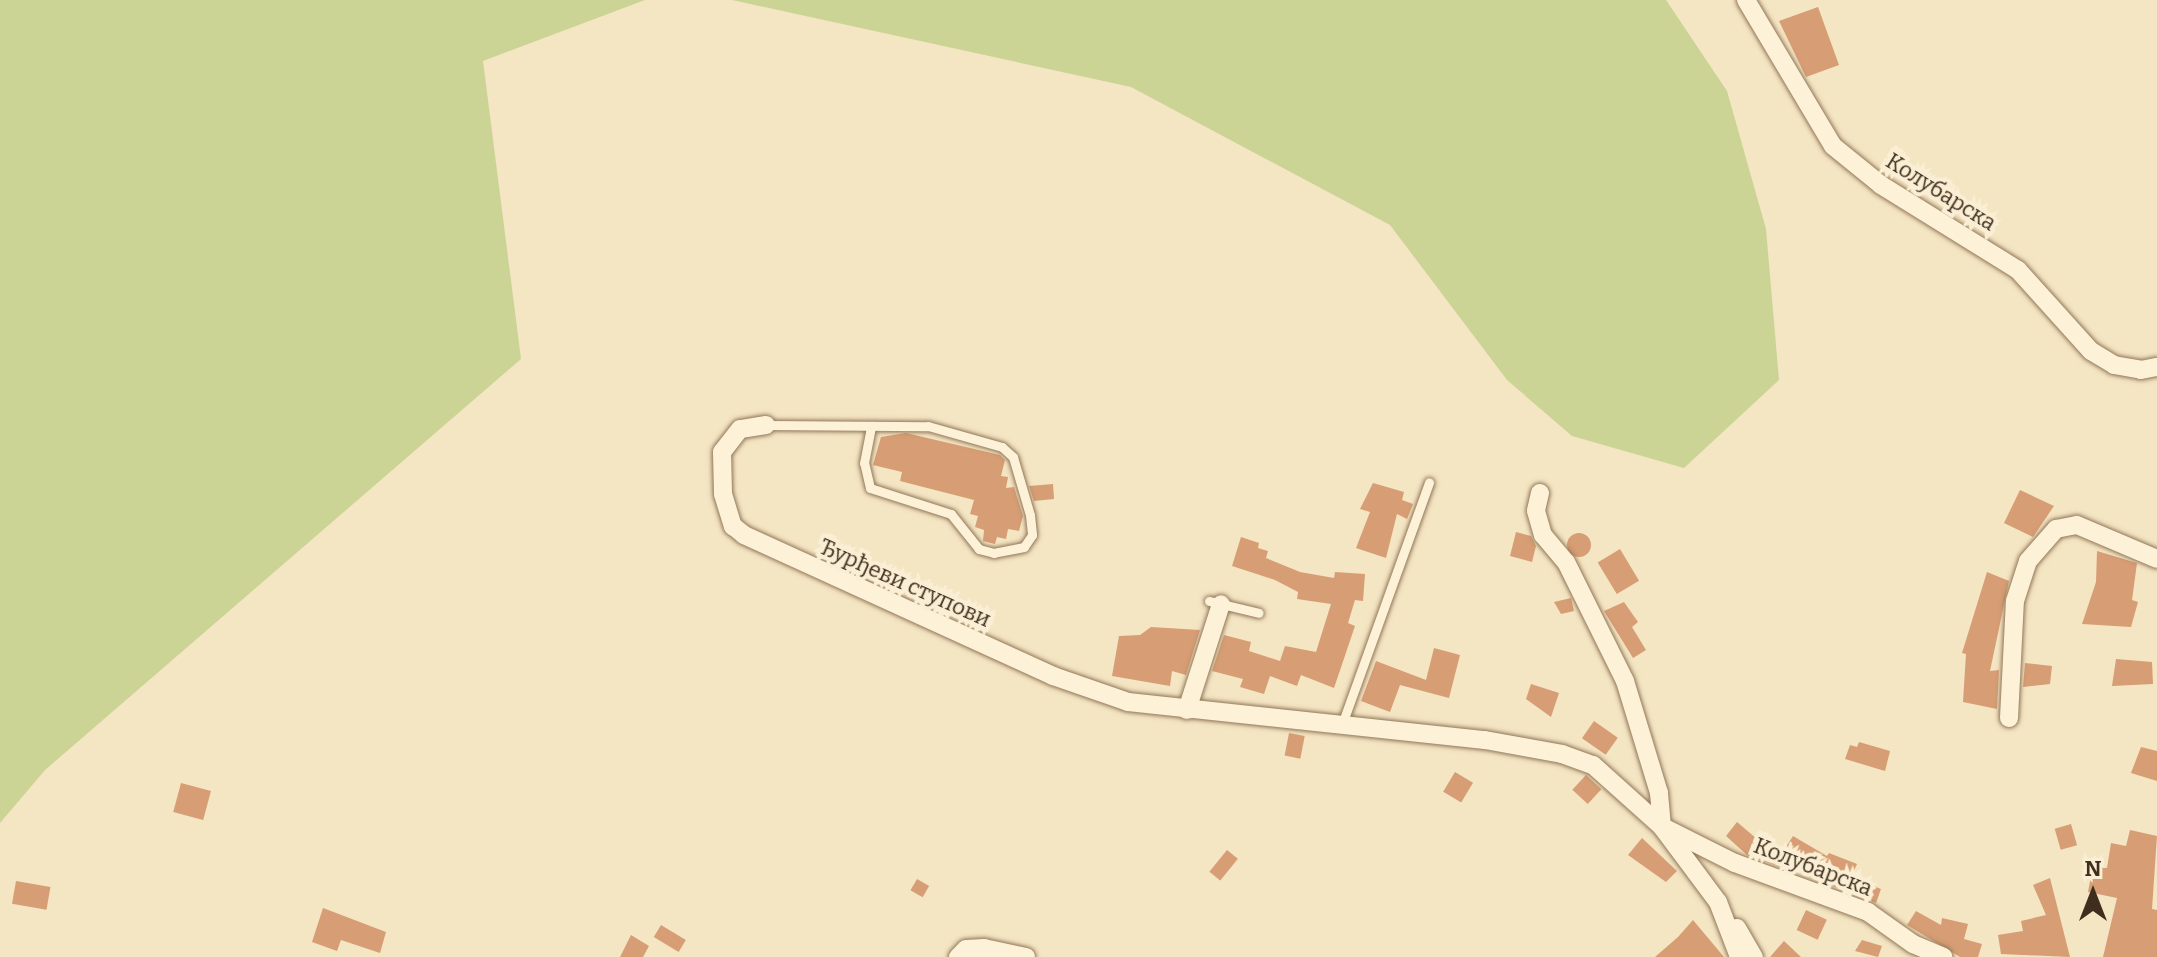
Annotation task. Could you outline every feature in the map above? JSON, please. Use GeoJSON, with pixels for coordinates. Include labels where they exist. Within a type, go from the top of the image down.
{"type":"FeatureCollection","features":[{"type":"Feature","properties":{"kind":"street","name":"Колубарска"},"geometry":{"type":"LineString","coordinates":[[1746,0],[1833,146],[1881,185],[2018,270],[2091,351],[2114,365],[2157,367]]}},
{"type":"Feature","properties":{"kind":"street","name":"Ђурђеви ступови"},"geometry":{"type":"LineString","coordinates":[[766,425],[740,429],[722,452],[723,494],[733,526],[744,535],[1074,685],[1128,702],[1340,727],[1485,740],[1562,754],[1593,765],[1662,827],[1718,902],[1739,957]]}},
{"type":"Feature","properties":{"kind":"street","name":"Ђурђеви ступови"},"geometry":{"type":"LineString","coordinates":[[1540,493],[1536,511],[1543,535],[1566,562],[1625,681],[1659,793],[1662,827]]}},
{"type":"Feature","properties":{"kind":"street"},"geometry":{"type":"LineString","coordinates":[[2009,718],[2015,601],[2028,561],[2056,529],[2077,525],[2157,559]]}},
{"type":"Feature","properties":{"kind":"street"},"geometry":{"type":"LineString","coordinates":[[1187,710],[1215,602]]}},
{"type":"Feature","properties":{"kind":"street","name":"Колубарска"},"geometry":{"type":"LineString","coordinates":[[1662,827],[1735,863],[1868,912],[1913,944],[1943,957]]}},
{"type":"Feature","properties":{"kind":"street"},"geometry":{"type":"LineString","coordinates":[[1718,902],[1754,957]]}},
{"type":"Feature","properties":{"kind":"street"},"geometry":{"type":"LineString","coordinates":[[958,957],[966,949],[984,948],[1026,957]]}},
{"type":"Feature","properties":{"kind":"lane"},"geometry":{"type":"LineString","coordinates":[[766,425],[928,426],[1010,450],[1030,515],[1032,535],[1024,547],[994,553],[979,549],[951,514],[870,488],[864,463],[871,426]]}},
{"type":"Feature","properties":{"kind":"lane"},"geometry":{"type":"LineString","coordinates":[[1340,727],[1429,482]]}},
{"type":"Feature","properties":{"kind":"lane"},"geometry":{"type":"LineString","coordinates":[[1215,602],[1259,613]]}},
{"type":"Feature","properties":{"kind":"green space"},"geometry":{"type":"Polygon","coordinates":[[[0,0],[645,0],[483,61],[521,359],[45,770],[0,823],[0,0]]]}},
{"type":"Feature","properties":{"kind":"green space"},"geometry":{"type":"Polygon","coordinates":[[[732,0],[1666,0],[1727,91],[1766,229],[1779,380],[1684,468],[1572,436],[1507,380],[1390,225],[1131,87],[732,0]]]}},
{"type":"Feature","properties":{"kind":"building"},"geometry":{"type":"Polygon","coordinates":[[[1818,7],[1839,65],[1806,77],[1779,21],[1818,7]]]}},
{"type":"Feature","properties":{"kind":"building"},"geometry":{"type":"Polygon","coordinates":[[[906,433],[1000,455],[1005,460],[1001,476],[1008,477],[1006,488],[1014,487],[1023,516],[1019,531],[1008,529],[1006,539],[997,537],[995,544],[983,541],[984,530],[975,527],[978,516],[970,514],[974,500],[900,481],[902,472],[873,465],[881,437],[906,433]]]}},
{"type":"Feature","properties":{"kind":"building"},"geometry":{"type":"Polygon","coordinates":[[[1373,483],[1404,492],[1402,500],[1413,504],[1407,519],[1397,514],[1386,558],[1356,548],[1370,512],[1360,509],[1373,483]]]}},
{"type":"Feature","properties":{"kind":"building"},"geometry":{"type":"Polygon","coordinates":[[[1053,484],[1054,499],[1034,501],[1029,486],[1053,484]]]}},
{"type":"Feature","properties":{"kind":"building"},"geometry":{"type":"Polygon","coordinates":[[[2020,490],[2054,506],[2033,537],[2004,523],[2020,490]]]}},
{"type":"Feature","properties":{"kind":"building"},"geometry":{"type":"Polygon","coordinates":[[[1516,532],[1531,536],[1536,546],[1532,562],[1510,556],[1516,532]]]}},
{"type":"Feature","properties":{"kind":"building"},"geometry":{"type":"Polygon","coordinates":[[[1579,533],[1587,537],[1591,545],[1587,553],[1579,557],[1571,553],[1567,545],[1571,537],[1579,533]]]}},
{"type":"Feature","properties":{"kind":"building"},"geometry":{"type":"Polygon","coordinates":[[[1241,537],[1259,543],[1258,548],[1268,551],[1266,558],[1300,572],[1334,578],[1335,572],[1365,574],[1363,601],[1355,600],[1348,623],[1355,626],[1334,688],[1301,675],[1297,686],[1270,676],[1264,694],[1240,687],[1243,679],[1212,671],[1224,635],[1251,642],[1249,651],[1280,661],[1285,646],[1316,652],[1331,604],[1297,599],[1298,592],[1275,580],[1232,566],[1241,537]]]}},
{"type":"Feature","properties":{"kind":"building"},"geometry":{"type":"Polygon","coordinates":[[[1620,549],[1639,581],[1617,594],[1598,562],[1620,549]]]}},
{"type":"Feature","properties":{"kind":"building"},"geometry":{"type":"Polygon","coordinates":[[[2097,551],[2137,563],[2132,600],[2138,602],[2131,627],[2082,624],[2096,582],[2097,551]]]}},
{"type":"Feature","properties":{"kind":"building"},"geometry":{"type":"Polygon","coordinates":[[[1987,572],[2009,581],[1990,671],[1999,670],[1997,709],[1963,702],[1966,654],[1962,653],[1987,572]]]}},
{"type":"Feature","properties":{"kind":"building"},"geometry":{"type":"Polygon","coordinates":[[[1571,598],[1574,611],[1561,614],[1554,602],[1571,598]]]}},
{"type":"Feature","properties":{"kind":"building"},"geometry":{"type":"Polygon","coordinates":[[[1624,602],[1638,622],[1632,627],[1646,650],[1633,658],[1604,611],[1624,602]]]}},
{"type":"Feature","properties":{"kind":"building"},"geometry":{"type":"Polygon","coordinates":[[[1151,627],[1200,630],[1186,675],[1172,671],[1170,686],[1112,676],[1119,636],[1140,635],[1151,627]]]}},
{"type":"Feature","properties":{"kind":"building"},"geometry":{"type":"Polygon","coordinates":[[[1434,648],[1460,655],[1449,698],[1400,685],[1390,712],[1361,701],[1376,661],[1426,680],[1434,648]]]}},
{"type":"Feature","properties":{"kind":"building"},"geometry":{"type":"Polygon","coordinates":[[[2116,659],[2152,662],[2153,684],[2112,686],[2116,659]]]}},
{"type":"Feature","properties":{"kind":"building"},"geometry":{"type":"Polygon","coordinates":[[[2025,663],[2052,666],[2050,684],[2023,687],[2025,663]]]}},
{"type":"Feature","properties":{"kind":"building"},"geometry":{"type":"Polygon","coordinates":[[[1531,684],[1559,693],[1551,717],[1526,699],[1531,684]]]}},
{"type":"Feature","properties":{"kind":"building"},"geometry":{"type":"Polygon","coordinates":[[[1594,721],[1618,738],[1606,755],[1582,738],[1594,721]]]}},
{"type":"Feature","properties":{"kind":"building"},"geometry":{"type":"Polygon","coordinates":[[[1289,733],[1305,736],[1300,759],[1285,756],[1289,733]]]}},
{"type":"Feature","properties":{"kind":"building"},"geometry":{"type":"Polygon","coordinates":[[[1859,742],[1890,751],[1885,771],[1845,759],[1850,745],[1857,747],[1859,742]]]}},
{"type":"Feature","properties":{"kind":"building"},"geometry":{"type":"Polygon","coordinates":[[[2141,747],[2157,751],[2157,781],[2131,773],[2141,747]]]}},
{"type":"Feature","properties":{"kind":"building"},"geometry":{"type":"Polygon","coordinates":[[[1455,772],[1473,783],[1461,803],[1443,792],[1455,772]]]}},
{"type":"Feature","properties":{"kind":"building"},"geometry":{"type":"Polygon","coordinates":[[[1586,775],[1601,789],[1588,804],[1572,790],[1586,775]]]}},
{"type":"Feature","properties":{"kind":"building"},"geometry":{"type":"Polygon","coordinates":[[[181,783],[211,791],[203,820],[173,812],[181,783]]]}},
{"type":"Feature","properties":{"kind":"building"},"geometry":{"type":"Polygon","coordinates":[[[1737,822],[1757,839],[1751,845],[1800,874],[1747,855],[1726,836],[1737,822]]]}},
{"type":"Feature","properties":{"kind":"building"},"geometry":{"type":"Polygon","coordinates":[[[2071,824],[2077,845],[2061,850],[2055,829],[2071,824]]]}},
{"type":"Feature","properties":{"kind":"building"},"geometry":{"type":"Polygon","coordinates":[[[2130,830],[2157,836],[2152,909],[2157,910],[2157,957],[2103,957],[2117,898],[2088,892],[2093,866],[2107,868],[2111,843],[2126,846],[2130,830]]]}},
{"type":"Feature","properties":{"kind":"building"},"geometry":{"type":"Polygon","coordinates":[[[1793,836],[1827,856],[1829,853],[1857,864],[1851,877],[1881,889],[1876,903],[1817,880],[1819,875],[1782,853],[1793,836]]]}},
{"type":"Feature","properties":{"kind":"building"},"geometry":{"type":"Polygon","coordinates":[[[1642,838],[1677,871],[1666,882],[1628,855],[1642,838]]]}},
{"type":"Feature","properties":{"kind":"building"},"geometry":{"type":"Polygon","coordinates":[[[1227,850],[1238,859],[1220,881],[1209,872],[1227,850]]]}},
{"type":"Feature","properties":{"kind":"building"},"geometry":{"type":"Polygon","coordinates":[[[2050,878],[2070,957],[2001,954],[1998,935],[2023,931],[2021,921],[2046,915],[2033,885],[2050,878]]]}},
{"type":"Feature","properties":{"kind":"building"},"geometry":{"type":"Polygon","coordinates":[[[917,879],[929,886],[923,897],[910,890],[917,879]]]}},
{"type":"Feature","properties":{"kind":"building"},"geometry":{"type":"Polygon","coordinates":[[[16,881],[50,887],[46,910],[12,904],[16,881]]]}},
{"type":"Feature","properties":{"kind":"building"},"geometry":{"type":"Polygon","coordinates":[[[323,908],[386,932],[380,953],[341,940],[337,951],[312,942],[323,908]]]}},
{"type":"Feature","properties":{"kind":"building"},"geometry":{"type":"Polygon","coordinates":[[[1806,910],[1827,920],[1818,940],[1797,930],[1806,910]]]}},
{"type":"Feature","properties":{"kind":"building"},"geometry":{"type":"Polygon","coordinates":[[[1916,911],[1941,925],[1942,918],[1968,924],[1964,939],[1982,944],[1978,957],[1960,957],[1907,925],[1916,911]]]}},
{"type":"Feature","properties":{"kind":"building"},"geometry":{"type":"Polygon","coordinates":[[[1693,920],[1724,957],[1655,957],[1678,937],[1693,920]]]}},
{"type":"Feature","properties":{"kind":"building"},"geometry":{"type":"Polygon","coordinates":[[[661,925],[686,940],[679,952],[654,937],[661,925]]]}},
{"type":"Feature","properties":{"kind":"building"},"geometry":{"type":"Polygon","coordinates":[[[631,935],[649,946],[643,957],[620,957],[631,935]]]}},
{"type":"Feature","properties":{"kind":"building"},"geometry":{"type":"Polygon","coordinates":[[[1862,940],[1882,946],[1878,957],[1855,951],[1862,940]]]}},
{"type":"Feature","properties":{"kind":"building"},"geometry":{"type":"Polygon","coordinates":[[[1784,941],[1801,957],[1770,957],[1784,941]]]}}]}
